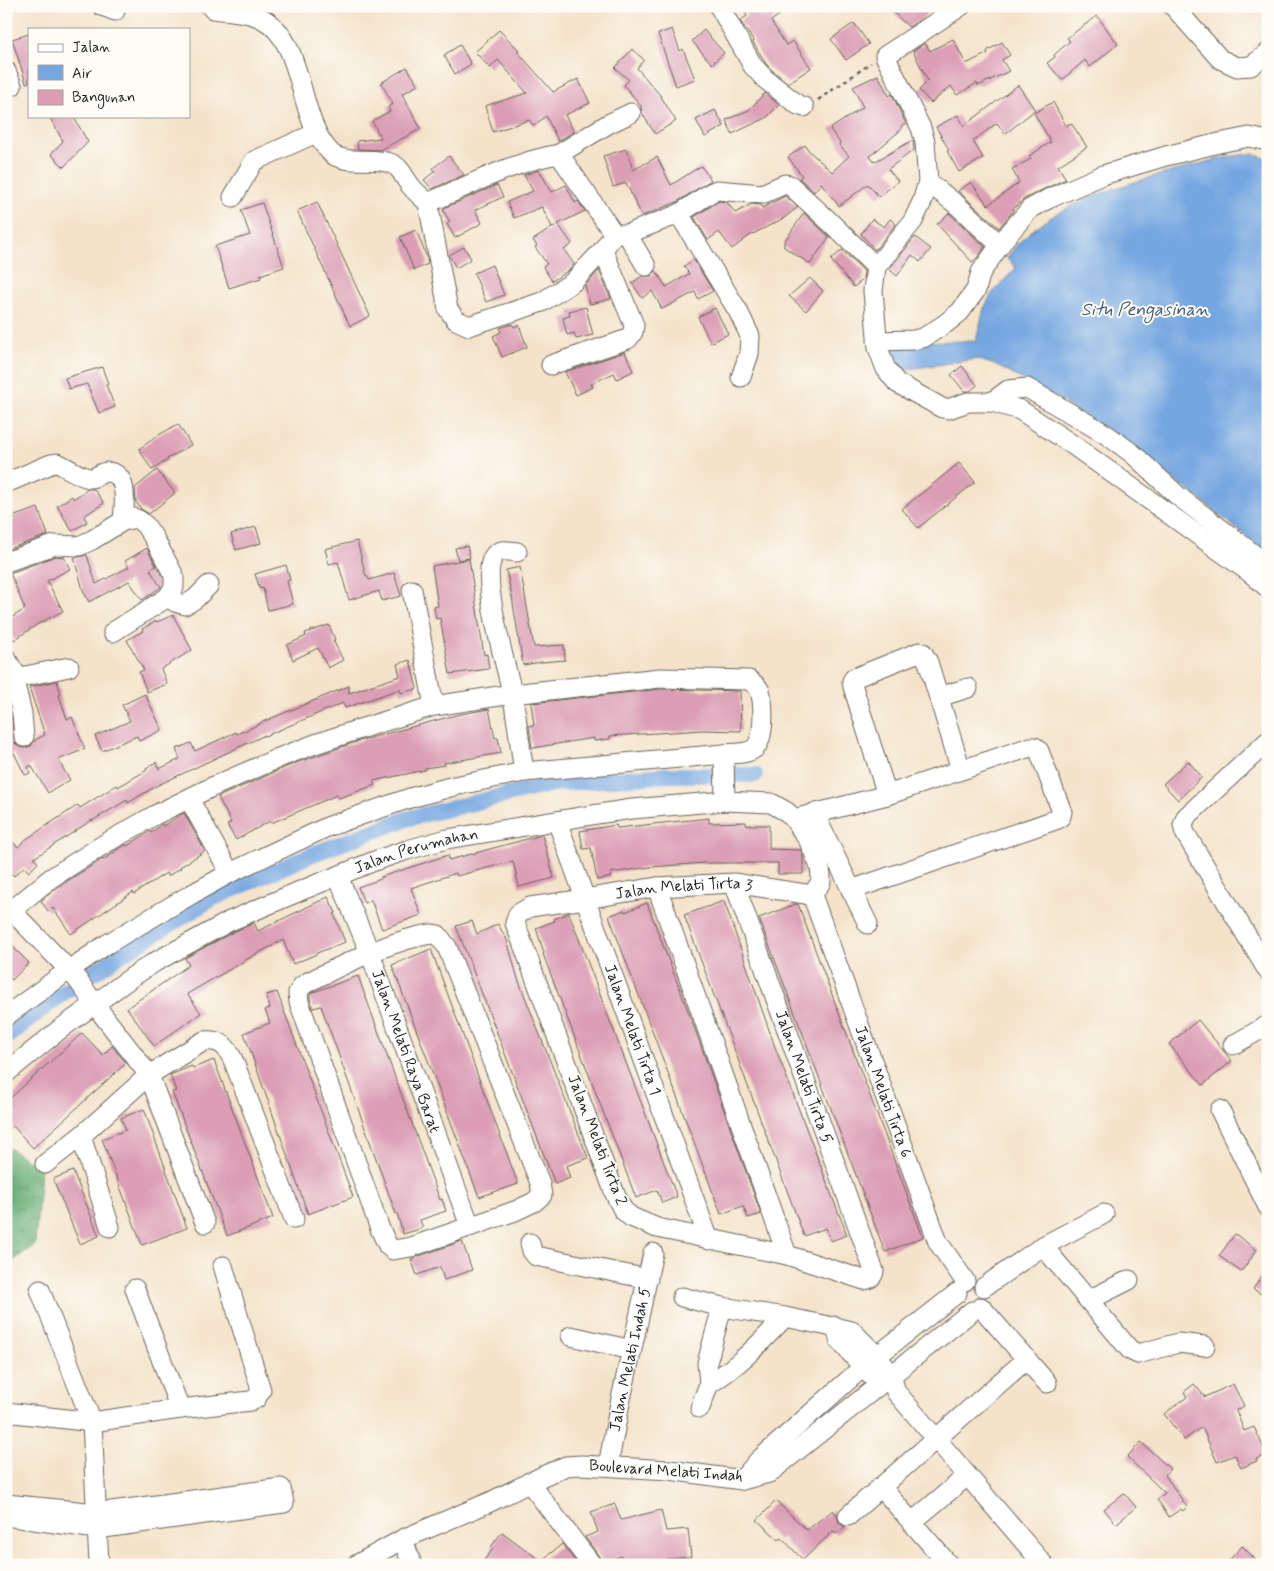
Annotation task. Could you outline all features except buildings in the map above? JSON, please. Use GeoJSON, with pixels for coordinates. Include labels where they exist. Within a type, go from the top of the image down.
{"type":"FeatureCollection","features":[{"type":"Feature","properties":{"kind":"street"},"geometry":{"type":"LineString","coordinates":[[210,6],[213,9],[260,17],[272,24],[288,46],[316,132],[334,156],[388,162],[397,166],[404,174],[410,184],[428,204],[448,309],[456,320],[469,326],[542,302],[573,282],[620,234],[679,214],[717,190],[762,194],[785,184],[790,185],[876,267]]}},
{"type":"Feature","properties":{"kind":"street"},"geometry":{"type":"LineString","coordinates":[[719,6],[747,57],[759,72],[798,105],[804,107]]}},
{"type":"Feature","properties":{"kind":"street"},"geometry":{"type":"LineString","coordinates":[[961,6],[885,56],[921,128],[925,142],[928,182],[922,202],[913,221],[876,267],[873,291],[877,341],[882,359],[891,376],[898,383],[942,408],[948,409],[968,402],[992,402],[1020,410],[1073,445],[1252,574],[1268,588]]}},
{"type":"Feature","properties":{"kind":"street"},"geometry":{"type":"LineString","coordinates":[[1173,6],[1220,59],[1238,67],[1251,66],[1268,53]]}},
{"type":"Feature","properties":{"kind":"street"},"geometry":{"type":"LineString","coordinates":[[428,204],[495,174],[541,157],[559,154],[608,124],[631,113]]}},
{"type":"Feature","properties":{"kind":"street"},"geometry":{"type":"LineString","coordinates":[[233,197],[254,161],[316,132]]}},
{"type":"Feature","properties":{"kind":"street"},"geometry":{"type":"LineString","coordinates":[[877,341],[923,338],[960,312],[976,290],[981,272],[1000,245],[1030,210],[1048,199],[1102,175],[1219,143],[1249,138],[1268,141]]}},
{"type":"Feature","properties":{"kind":"street"},"geometry":{"type":"LineString","coordinates":[[559,154],[646,266]]}},
{"type":"Feature","properties":{"kind":"street"},"geometry":{"type":"LineString","coordinates":[[928,182],[957,205],[1000,245]]}},
{"type":"Feature","properties":{"kind":"street"},"geometry":{"type":"LineString","coordinates":[[679,214],[738,311],[750,336],[749,354],[741,377]]}},
{"type":"Feature","properties":{"kind":"street"},"geometry":{"type":"LineString","coordinates":[[552,365],[628,339],[633,332],[634,325],[603,250]]}},
{"type":"Feature","properties":{"kind":"street"},"geometry":{"type":"LineString","coordinates":[[992,402],[1008,390],[1027,388],[1058,406],[1133,454],[1178,496],[1268,565]]}},
{"type":"Feature","properties":{"kind":"street"},"geometry":{"type":"LineString","coordinates":[[6,483],[57,463],[87,478],[109,472],[118,477],[124,488],[123,521]]}},
{"type":"Feature","properties":{"kind":"street"},"geometry":{"type":"LineString","coordinates":[[6,562],[54,545],[74,546],[85,544],[123,521],[134,518],[139,520],[154,538],[174,576],[174,587],[168,597],[113,632]]}},
{"type":"Feature","properties":{"kind":"street"},"geometry":{"type":"LineString","coordinates":[[517,552],[503,550],[496,553],[492,559],[489,572],[493,611],[512,694],[524,772]]}},
{"type":"Feature","properties":{"kind":"street"},"geometry":{"type":"LineString","coordinates":[[168,597],[175,602],[185,605],[195,599],[209,585]]}},
{"type":"Feature","properties":{"kind":"street"},"geometry":{"type":"LineString","coordinates":[[412,590],[434,706]]}},
{"type":"Feature","properties":{"kind":"street"},"geometry":{"type":"LineString","coordinates":[[887,795],[852,681],[854,678],[919,652],[923,653],[928,662],[961,770]]}},
{"type":"Feature","properties":{"kind":"street"},"geometry":{"type":"LineString","coordinates":[[6,658],[16,674],[15,685],[22,713],[24,737]]}},
{"type":"Feature","properties":{"kind":"street"},"geometry":{"type":"LineString","coordinates":[[16,678],[69,666]]}},
{"type":"Feature","properties":{"kind":"street"},"geometry":{"type":"LineString","coordinates":[[6,1016],[71,972],[107,944],[153,916],[230,873],[327,827],[410,798],[524,772],[725,757],[750,751],[760,742],[762,733],[762,701],[758,687],[749,680],[660,678],[512,694],[434,706],[315,744],[251,770],[189,799],[106,843],[9,907],[71,972],[149,1075],[205,1223]]}},
{"type":"Feature","properties":{"kind":"street"},"geometry":{"type":"LineString","coordinates":[[939,697],[968,688]]}},
{"type":"Feature","properties":{"kind":"street"},"geometry":{"type":"LineString","coordinates":[[1268,741],[1186,817],[1183,824],[1185,833],[1268,971]]}},
{"type":"Feature","properties":{"kind":"street"},"geometry":{"type":"LineString","coordinates":[[812,895],[821,882],[820,867],[809,841],[794,818],[887,795],[1030,747],[1035,747],[1039,751],[1062,812],[1058,820],[852,890]]}},
{"type":"Feature","properties":{"kind":"street"},"geometry":{"type":"LineString","coordinates":[[725,757],[725,796]]}},
{"type":"Feature","properties":{"kind":"street","name":"Jalan Perumahan"},"geometry":{"type":"LineString","coordinates":[[93,1002],[155,962],[230,921],[377,860],[447,839],[725,796],[772,802],[794,818]]}},
{"type":"Feature","properties":{"kind":"street"},"geometry":{"type":"LineString","coordinates":[[189,799],[230,873]]}},
{"type":"Feature","properties":{"kind":"street"},"geometry":{"type":"LineString","coordinates":[[814,813],[868,924]]}},
{"type":"Feature","properties":{"kind":"street","name":"Jalan Melati Tirta 1"},"geometry":{"type":"LineString","coordinates":[[557,821],[709,1240]]}},
{"type":"Feature","properties":{"kind":"street","name":"Jalan Melati Raya Barat"},"geometry":{"type":"LineString","coordinates":[[338,876],[370,953],[470,1226]]}},
{"type":"Feature","properties":{"kind":"street","name":"Jalan Melati Tirta 3"},"geometry":{"type":"LineString","coordinates":[[557,902],[657,886],[734,883],[812,895]]}},
{"type":"Feature","properties":{"kind":"street","name":"Jalan Melati Tirta 5"},"geometry":{"type":"LineString","coordinates":[[734,883],[874,1271]]}},
{"type":"Feature","properties":{"kind":"street"},"geometry":{"type":"LineString","coordinates":[[657,886],[787,1255]]}},
{"type":"Feature","properties":{"kind":"street","name":"Jalan Melati Tirta 6"},"geometry":{"type":"LineString","coordinates":[[812,895],[938,1242],[961,1287]]}},
{"type":"Feature","properties":{"kind":"street","name":"Jalan Melati Tirta 2"},"geometry":{"type":"LineString","coordinates":[[557,902],[530,906],[523,910],[516,918],[515,923],[619,1204],[623,1210],[631,1217],[657,1228],[787,1255],[864,1280],[870,1279],[874,1271]]}},
{"type":"Feature","properties":{"kind":"street"},"geometry":{"type":"LineString","coordinates":[[420,935],[438,935],[447,947],[540,1183],[542,1195],[534,1202],[515,1211],[470,1226],[412,1247],[393,1250],[388,1246],[380,1229],[299,1002],[298,993],[302,986],[308,982],[370,953],[420,935]]}},
{"type":"Feature","properties":{"kind":"street"},"geometry":{"type":"LineString","coordinates":[[6,1073],[93,1002]]}},
{"type":"Feature","properties":{"kind":"street"},"geometry":{"type":"LineString","coordinates":[[1233,1045],[1268,1025]]}},
{"type":"Feature","properties":{"kind":"street"},"geometry":{"type":"LineString","coordinates":[[46,1164],[81,1136],[149,1075],[204,1041],[212,1040],[220,1043],[228,1050],[294,1218]]}},
{"type":"Feature","properties":{"kind":"street"},"geometry":{"type":"LineString","coordinates":[[1220,1110],[1268,1208]]}},
{"type":"Feature","properties":{"kind":"street"},"geometry":{"type":"LineString","coordinates":[[81,1136],[110,1227]]}},
{"type":"Feature","properties":{"kind":"street"},"geometry":{"type":"LineString","coordinates":[[984,1287],[1043,1246],[1104,1214]]}},
{"type":"Feature","properties":{"kind":"street"},"geometry":{"type":"LineString","coordinates":[[530,1243],[532,1251],[536,1256],[648,1279]]}},
{"type":"Feature","properties":{"kind":"street"},"geometry":{"type":"LineString","coordinates":[[1043,1246],[1130,1350],[1138,1354],[1178,1344],[1205,1346]]}},
{"type":"Feature","properties":{"kind":"street","name":"Jalan Melati Indah 5"},"geometry":{"type":"LineString","coordinates":[[608,1466],[653,1253]]}},
{"type":"Feature","properties":{"kind":"street"},"geometry":{"type":"LineString","coordinates":[[223,1266],[261,1390],[256,1399]]}},
{"type":"Feature","properties":{"kind":"street"},"geometry":{"type":"LineString","coordinates":[[742,1480],[759,1460],[870,1361],[972,1280],[979,1282],[984,1287],[987,1298],[977,1309]]}},
{"type":"Feature","properties":{"kind":"street"},"geometry":{"type":"LineString","coordinates":[[1089,1300],[1129,1280]]}},
{"type":"Feature","properties":{"kind":"street"},"geometry":{"type":"LineString","coordinates":[[961,1287],[958,1302],[964,1308],[977,1309],[1027,1359],[1047,1383]]}},
{"type":"Feature","properties":{"kind":"street"},"geometry":{"type":"LineString","coordinates":[[40,1290],[92,1422],[99,1565]]}},
{"type":"Feature","properties":{"kind":"street"},"geometry":{"type":"LineString","coordinates":[[135,1290],[180,1408]]}},
{"type":"Feature","properties":{"kind":"street"},"geometry":{"type":"LineString","coordinates":[[682,1297],[722,1307],[835,1326],[852,1331],[870,1361],[1044,1565]]}},
{"type":"Feature","properties":{"kind":"street"},"geometry":{"type":"LineString","coordinates":[[700,1408],[709,1384],[707,1362],[722,1307]]}},
{"type":"Feature","properties":{"kind":"street","name":"Boulevard Melati Indah"},"geometry":{"type":"LineString","coordinates":[[356,1565],[403,1539],[490,1502],[566,1466],[608,1466],[668,1470],[742,1480],[768,1472],[889,1384],[977,1309]]}},
{"type":"Feature","properties":{"kind":"street"},"geometry":{"type":"LineString","coordinates":[[709,1384],[743,1360],[785,1317]]}},
{"type":"Feature","properties":{"kind":"street"},"geometry":{"type":"LineString","coordinates":[[571,1336],[632,1350]]}},
{"type":"Feature","properties":{"kind":"street"},"geometry":{"type":"LineString","coordinates":[[848,1516],[1027,1359]]}},
{"type":"Feature","properties":{"kind":"street"},"geometry":{"type":"LineString","coordinates":[[6,1412],[92,1422],[180,1408],[275,1398]]}},
{"type":"Feature","properties":{"kind":"street"},"geometry":{"type":"LineString","coordinates":[[912,1522],[967,1476]]}},
{"type":"Feature","properties":{"kind":"street"},"geometry":{"type":"LineString","coordinates":[[529,1482],[592,1565]]}},
{"type":"Feature","properties":{"kind":"street"},"geometry":{"type":"LineString","coordinates":[[881,1487],[949,1565]]}},
{"type":"Feature","properties":{"kind":"street"},"geometry":{"type":"LineString","coordinates":[[6,1504],[97,1521]]}},
{"type":"Feature","properties":{"kind":"street"},"geometry":{"type":"LineString","coordinates":[[6,1516],[97,1521],[196,1507]]}},
{"type":"Feature","properties":{"kind":"street"},"geometry":{"type":"LineString","coordinates":[[403,1539],[412,1565]]}},
{"type":"Feature","properties":{"kind":"path"},"geometry":{"type":"LineString","coordinates":[[804,107],[810,106],[869,64],[885,56]]}},
{"type":"Feature","properties":{"kind":"green space"},"geometry":{"type":"Polygon","coordinates":[[[6,1146],[41,1169],[35,1245],[6,1266],[6,1146]]]}},
{"type":"Feature","properties":{"kind":"water","name":"Situ Pengasinan"},"geometry":{"type":"Polygon","coordinates":[[[1253,154],[1268,159],[1268,554],[1191,492],[1057,398],[995,365],[977,359],[902,370],[886,342],[976,341],[984,308],[993,292],[1016,268],[1007,259],[1020,241],[1038,226],[1060,212],[1108,191],[1215,160],[1253,154]]]}},
{"type":"Feature","properties":{"kind":"waterway"},"geometry":{"type":"LineString","coordinates":[[6,1038],[63,993],[114,959],[212,899],[313,854],[406,819],[552,784],[668,775],[755,775]]}}]}
